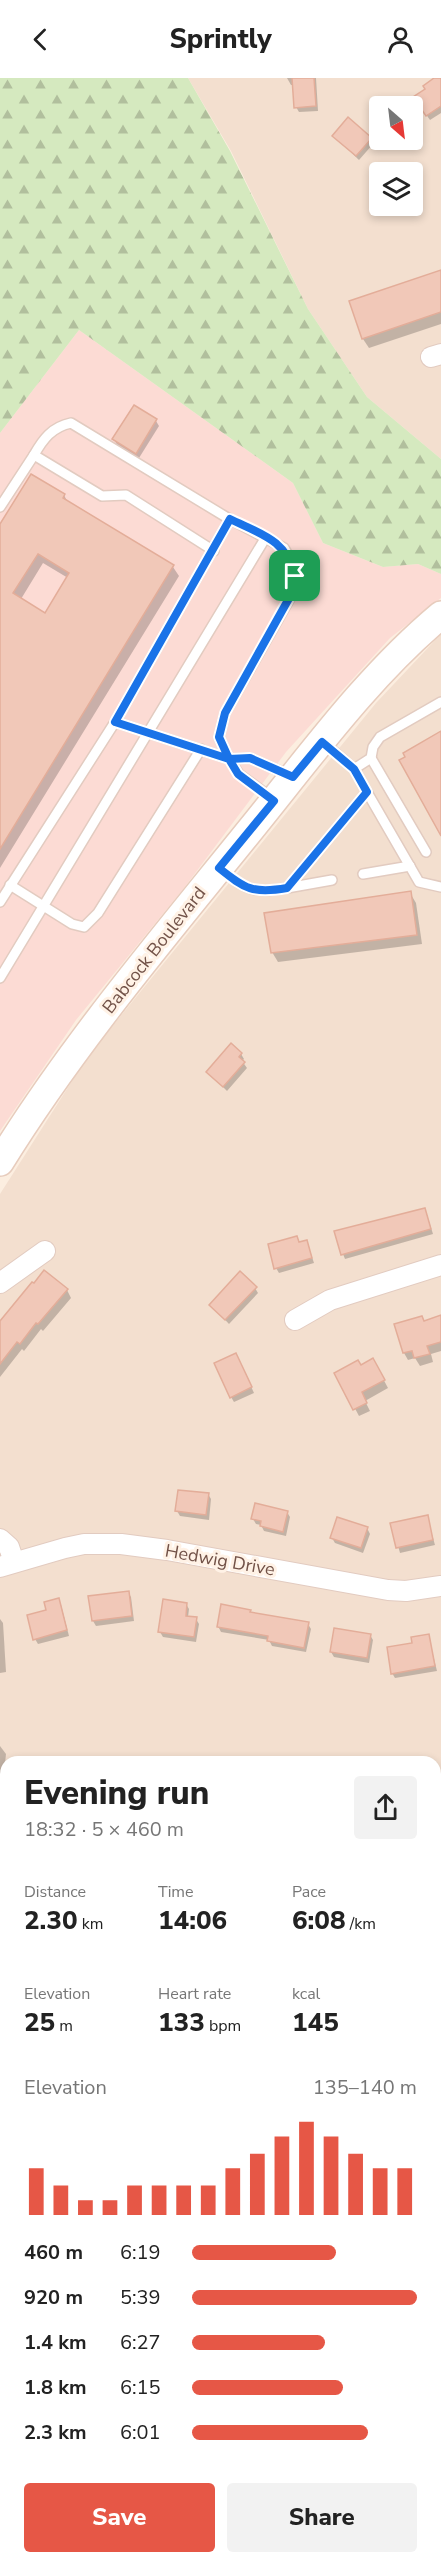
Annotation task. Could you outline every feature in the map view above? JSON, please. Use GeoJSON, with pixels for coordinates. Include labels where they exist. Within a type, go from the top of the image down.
{"type":"FeatureCollection","features":[{"type":"Feature","properties":{"kind":"main road","name":"Babcock Boulevard"},"geometry":{"type":"LineString","coordinates":[[0,1162],[57,1075],[219,868],[392,661],[441,615]]}},
{"type":"Feature","properties":{"kind":"street"},"geometry":{"type":"LineString","coordinates":[[0,1283],[45,1251]]}},
{"type":"Feature","properties":{"kind":"street"},"geometry":{"type":"LineString","coordinates":[[295,1320],[311,1309],[339,1297],[441,1265]]}},
{"type":"Feature","properties":{"kind":"street"},"geometry":{"type":"LineString","coordinates":[[0,1539],[9,1547],[7,1565]]}},
{"type":"Feature","properties":{"kind":"street","name":"Hedwig Drive"},"geometry":{"type":"LineString","coordinates":[[7,1565],[84,1544],[121,1544],[167,1550],[388,1590],[406,1591],[441,1586]]}},
{"type":"Feature","properties":{"kind":"lane"},"geometry":{"type":"LineString","coordinates":[[0,507],[44,438],[60,425],[71,423],[230,519],[284,548],[293,564],[295,576],[292,593],[225,713],[219,737],[238,774],[274,801]]}},
{"type":"Feature","properties":{"kind":"lane"},"geometry":{"type":"LineString","coordinates":[[34,455],[102,496],[126,495],[213,551]]}},
{"type":"Feature","properties":{"kind":"lane"},"geometry":{"type":"LineString","coordinates":[[0,902],[115,722],[230,519]]}},
{"type":"Feature","properties":{"kind":"lane"},"geometry":{"type":"LineString","coordinates":[[0,978],[266,537]]}},
{"type":"Feature","properties":{"kind":"lane"},"geometry":{"type":"LineString","coordinates":[[426,852],[371,758],[373,747],[380,737],[441,702]]}},
{"type":"Feature","properties":{"kind":"lane"},"geometry":{"type":"LineString","coordinates":[[115,722],[229,759],[250,758],[293,777]]}},
{"type":"Feature","properties":{"kind":"lane"},"geometry":{"type":"LineString","coordinates":[[322,742],[354,769],[419,882],[441,887]]}},
{"type":"Feature","properties":{"kind":"lane"},"geometry":{"type":"LineString","coordinates":[[10,885],[72,924],[84,927],[98,913],[201,750]]}},
{"type":"Feature","properties":{"kind":"lane"},"geometry":{"type":"LineString","coordinates":[[354,769],[371,758]]}},
{"type":"Feature","properties":{"kind":"lane"},"geometry":{"type":"LineString","coordinates":[[287,888],[367,792]]}},
{"type":"Feature","properties":{"kind":"lane"},"geometry":{"type":"LineString","coordinates":[[363,874],[410,866]]}},
{"type":"Feature","properties":{"kind":"lane"},"geometry":{"type":"LineString","coordinates":[[219,868],[244,888],[264,892],[332,880]]}},
{"type":"Feature","properties":{"kind":"shaded area"},"geometry":{"type":"Polygon","coordinates":[[[188,78],[441,78],[441,459],[367,397],[308,309],[231,151],[188,78]]]}},
{"type":"Feature","properties":{"kind":"shaded area"},"geometry":{"type":"Polygon","coordinates":[[[79,330],[293,483],[323,543],[383,567],[418,564],[441,574],[441,598],[390,638],[286,752],[184,888],[76,1020],[0,1131],[0,433],[79,330]]]}},
{"type":"Feature","properties":{"kind":"shaded area"},"geometry":{"type":"Polygon","coordinates":[[[441,634],[441,1756],[0,1756],[0,1194],[88,1056],[376,703],[441,634]]]}},
{"type":"Feature","properties":{"kind":"green space"},"geometry":{"type":"Polygon","coordinates":[[[0,78],[188,78],[230,151],[308,309],[367,397],[441,459],[441,574],[418,564],[383,567],[323,543],[293,483],[79,330],[0,433],[0,78]]]}},
{"type":"Feature","properties":{"kind":"building"},"geometry":{"type":"Polygon","coordinates":[[[292,78],[314,78],[316,106],[294,108],[292,78]]]}},
{"type":"Feature","properties":{"kind":"building"},"geometry":{"type":"Polygon","coordinates":[[[434,78],[441,78],[441,106],[426,116],[423,112],[423,96],[414,96],[425,89],[423,86],[434,78]]]}},
{"type":"Feature","properties":{"kind":"building"},"geometry":{"type":"Polygon","coordinates":[[[348,117],[369,135],[369,141],[356,156],[332,136],[348,117]]]}},
{"type":"Feature","properties":{"kind":"building"},"geometry":{"type":"Polygon","coordinates":[[[441,270],[441,312],[362,339],[349,301],[441,270]]]}},
{"type":"Feature","properties":{"kind":"building"},"geometry":{"type":"Polygon","coordinates":[[[134,405],[157,419],[136,454],[112,439],[134,405]]]}},
{"type":"Feature","properties":{"kind":"building"},"geometry":{"type":"Polygon","coordinates":[[[31,474],[65,494],[63,498],[174,565],[0,849],[0,524],[31,474]],[[38,554],[13,593],[45,613],[69,573],[38,554]]]}},
{"type":"Feature","properties":{"kind":"building"},"geometry":{"type":"Polygon","coordinates":[[[441,731],[441,836],[399,760],[405,757],[403,753],[441,731]]]}},
{"type":"Feature","properties":{"kind":"building"},"geometry":{"type":"Polygon","coordinates":[[[411,891],[417,935],[271,953],[264,913],[411,891]]]}},
{"type":"Feature","properties":{"kind":"building"},"geometry":{"type":"Polygon","coordinates":[[[231,1043],[242,1053],[239,1057],[245,1062],[223,1087],[206,1072],[231,1043]]]}},
{"type":"Feature","properties":{"kind":"building"},"geometry":{"type":"Polygon","coordinates":[[[425,1208],[431,1229],[341,1255],[334,1231],[425,1208]]]}},
{"type":"Feature","properties":{"kind":"building"},"geometry":{"type":"Polygon","coordinates":[[[297,1236],[299,1242],[307,1240],[312,1258],[274,1269],[268,1244],[297,1236]]]}},
{"type":"Feature","properties":{"kind":"building"},"geometry":{"type":"Polygon","coordinates":[[[44,1270],[68,1289],[20,1344],[17,1342],[0,1364],[0,1321],[44,1270]]]}},
{"type":"Feature","properties":{"kind":"building"},"geometry":{"type":"Polygon","coordinates":[[[240,1271],[257,1287],[225,1320],[209,1305],[240,1271]]]}},
{"type":"Feature","properties":{"kind":"building"},"geometry":{"type":"Polygon","coordinates":[[[441,1315],[441,1342],[427,1346],[430,1354],[414,1358],[412,1351],[403,1353],[394,1324],[422,1316],[424,1321],[441,1315]]]}},
{"type":"Feature","properties":{"kind":"building"},"geometry":{"type":"Polygon","coordinates":[[[236,1353],[252,1387],[230,1398],[214,1363],[236,1353]]]}},
{"type":"Feature","properties":{"kind":"building"},"geometry":{"type":"Polygon","coordinates":[[[373,1358],[385,1380],[362,1392],[367,1403],[353,1410],[334,1373],[358,1360],[361,1365],[373,1358]]]}},
{"type":"Feature","properties":{"kind":"building"},"geometry":{"type":"Polygon","coordinates":[[[178,1490],[209,1493],[206,1515],[175,1511],[178,1490]]]}},
{"type":"Feature","properties":{"kind":"building"},"geometry":{"type":"Polygon","coordinates":[[[255,1503],[288,1511],[283,1532],[260,1526],[261,1521],[251,1519],[255,1503]]]}},
{"type":"Feature","properties":{"kind":"building"},"geometry":{"type":"Polygon","coordinates":[[[428,1515],[433,1540],[396,1548],[390,1523],[428,1515]]]}},
{"type":"Feature","properties":{"kind":"building"},"geometry":{"type":"Polygon","coordinates":[[[337,1517],[368,1527],[361,1548],[330,1538],[337,1517]]]}},
{"type":"Feature","properties":{"kind":"building"},"geometry":{"type":"Polygon","coordinates":[[[129,1591],[132,1616],[92,1621],[88,1596],[129,1591]]]}},
{"type":"Feature","properties":{"kind":"building"},"geometry":{"type":"Polygon","coordinates":[[[59,1598],[67,1630],[33,1640],[27,1615],[46,1610],[44,1602],[59,1598]]]}},
{"type":"Feature","properties":{"kind":"building"},"geometry":{"type":"Polygon","coordinates":[[[163,1599],[187,1603],[186,1616],[197,1617],[194,1637],[158,1632],[163,1599]]]}},
{"type":"Feature","properties":{"kind":"building"},"geometry":{"type":"Polygon","coordinates":[[[221,1604],[251,1610],[250,1612],[309,1622],[304,1648],[267,1641],[268,1636],[217,1627],[221,1604]]]}},
{"type":"Feature","properties":{"kind":"building"},"geometry":{"type":"Polygon","coordinates":[[[334,1628],[371,1634],[367,1658],[330,1652],[334,1628]]]}},
{"type":"Feature","properties":{"kind":"building"},"geometry":{"type":"Polygon","coordinates":[[[429,1634],[435,1666],[391,1674],[387,1647],[412,1643],[411,1637],[429,1634]]]}},
{"type":"Feature","properties":{"kind":"route"},"geometry":{"type":"LineString","coordinates":[[295,576],[292,593],[225,713],[219,737],[229,759],[250,758],[293,777],[322,742],[354,769],[367,792],[287,888],[264,892],[244,888],[219,868],[274,801],[238,774],[229,759],[115,722],[230,519],[284,548],[293,564],[295,576]]}}]}
